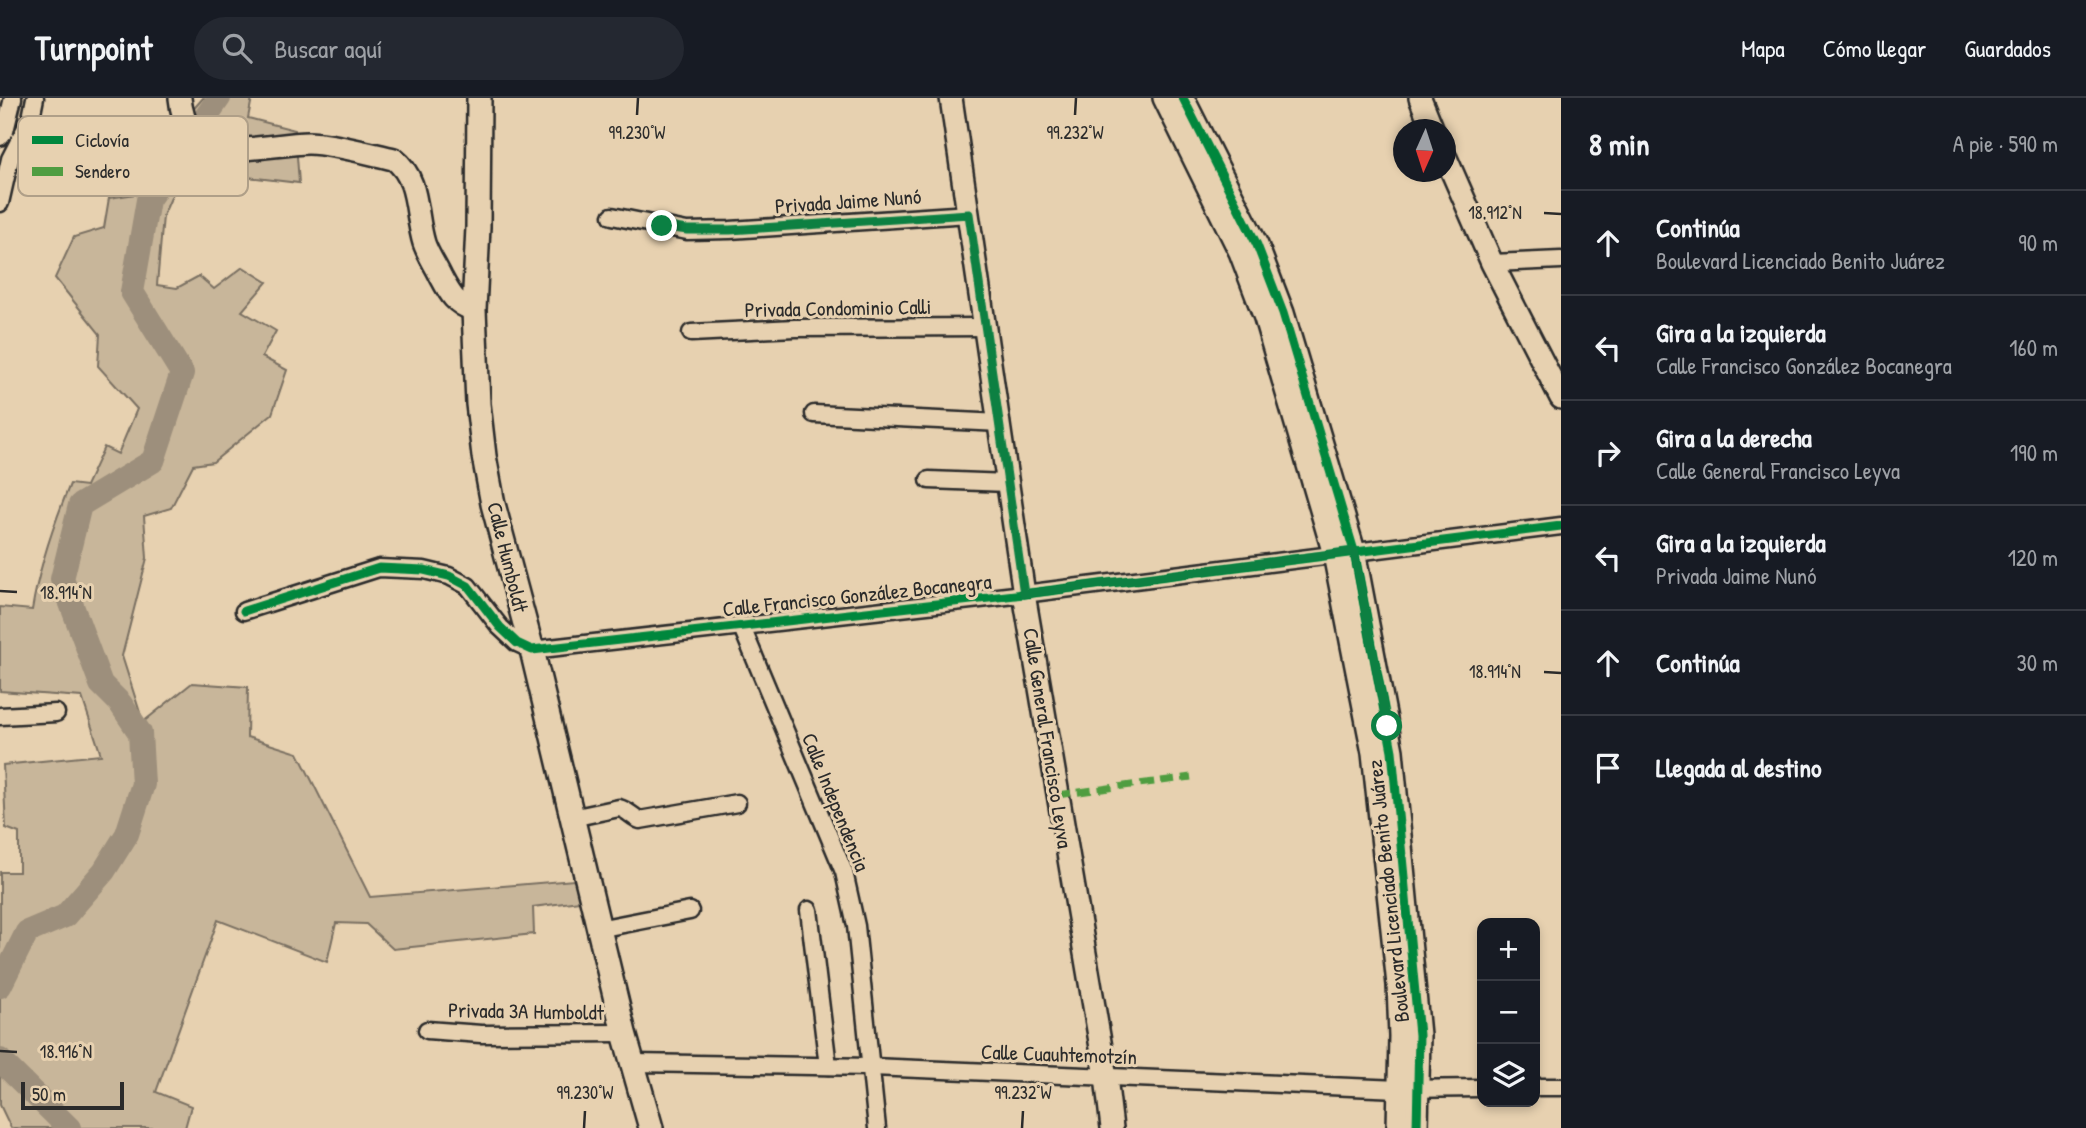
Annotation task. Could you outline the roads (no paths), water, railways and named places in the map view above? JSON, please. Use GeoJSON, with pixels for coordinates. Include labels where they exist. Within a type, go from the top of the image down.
{"type":"FeatureCollection","features":[{"type":"Feature","properties":{"kind":"main road","name":"Calle Humboldt"},"geometry":{"type":"LineString","coordinates":[[479,98],[474,310],[478,404],[484,456],[598,929],[651,1128]]}},
{"type":"Feature","properties":{"kind":"street"},"geometry":{"type":"LineString","coordinates":[[0,137],[5,131],[13,98]]}},
{"type":"Feature","properties":{"kind":"street"},"geometry":{"type":"LineString","coordinates":[[31,116],[35,98]]}},
{"type":"Feature","properties":{"kind":"street","name":"Calle General Francisco Leyva"},"geometry":{"type":"LineString","coordinates":[[951,98],[987,327],[1024,594],[1106,1077],[1112,1128]]}},
{"type":"Feature","properties":{"kind":"street","name":"Boulevard Licenciado Benito Juárez"},"geometry":{"type":"LineString","coordinates":[[1164,98],[1249,249]]}},
{"type":"Feature","properties":{"kind":"street","name":"Boulevard Licenciado Benito Juárez"},"geometry":{"type":"LineString","coordinates":[[1183,98],[1249,249],[1265,318],[1344,553],[1371,741],[1409,1089],[1417,1128]]}},
{"type":"Feature","properties":{"kind":"street"},"geometry":{"type":"LineString","coordinates":[[1420,98],[1429,119]]}},
{"type":"Feature","properties":{"kind":"street"},"geometry":{"type":"LineString","coordinates":[[0,203],[10,159],[18,143]]}},
{"type":"Feature","properties":{"kind":"street"},"geometry":{"type":"LineString","coordinates":[[248,149],[310,143],[394,159],[405,167],[412,180],[425,245],[452,296],[460,305],[474,310]]}},
{"type":"Feature","properties":{"kind":"street"},"geometry":{"type":"LineString","coordinates":[[1456,181],[1492,262],[1561,398]]}},
{"type":"Feature","properties":{"kind":"street","name":"Privada Jaime Nunó"},"geometry":{"type":"LineString","coordinates":[[612,216],[687,230],[730,230],[969,214]]}},
{"type":"Feature","properties":{"kind":"street"},"geometry":{"type":"LineString","coordinates":[[1492,262],[1561,260]]}},
{"type":"Feature","properties":{"kind":"street","name":"Privada Condominio Calli"},"geometry":{"type":"LineString","coordinates":[[691,333],[795,328],[987,327]]}},
{"type":"Feature","properties":{"kind":"street"},"geometry":{"type":"LineString","coordinates":[[814,414],[1001,423]]}},
{"type":"Feature","properties":{"kind":"street"},"geometry":{"type":"LineString","coordinates":[[929,480],[1009,483]]}},
{"type":"Feature","properties":{"kind":"street","name":"Calle Francisco González Bocanegra"},"geometry":{"type":"LineString","coordinates":[[531,650],[1024,594],[1561,526]]}},
{"type":"Feature","properties":{"kind":"street"},"geometry":{"type":"LineString","coordinates":[[244,611],[379,568],[424,570],[449,576],[468,586],[500,627],[517,643],[531,650]]}},
{"type":"Feature","properties":{"kind":"street","name":"Calle Independencia"},"geometry":{"type":"LineString","coordinates":[[741,625],[844,872],[856,926],[877,1128]]}},
{"type":"Feature","properties":{"kind":"street"},"geometry":{"type":"LineString","coordinates":[[0,716],[56,713]]}},
{"type":"Feature","properties":{"kind":"street"},"geometry":{"type":"LineString","coordinates":[[572,818],[619,808],[626,809],[634,818],[640,820],[737,803]]}},
{"type":"Feature","properties":{"kind":"street"},"geometry":{"type":"LineString","coordinates":[[809,910],[828,1066]]}},
{"type":"Feature","properties":{"kind":"street"},"geometry":{"type":"LineString","coordinates":[[598,929],[690,911]]}},
{"type":"Feature","properties":{"kind":"street","name":"Privada 3A Humboldt"},"geometry":{"type":"LineString","coordinates":[[427,1030],[481,1034],[624,1033]]}},
{"type":"Feature","properties":{"kind":"street","name":"Calle Cuauhtemotzín"},"geometry":{"type":"LineString","coordinates":[[634,1063],[872,1067],[1409,1089],[1477,1088]]}},
{"type":"Feature","properties":{"kind":"street"},"geometry":{"type":"LineString","coordinates":[[1540,1087],[1561,1087]]}},
{"type":"Feature","properties":{"kind":"street","name":"Boulevard Licenciado Benito Juárez"},"geometry":{"type":"LineString","coordinates":[[1398,1128],[1409,1089]]}},
{"type":"Feature","properties":{"kind":"waterway"},"geometry":{"type":"LineString","coordinates":[[206,116],[219,98]]}},
{"type":"Feature","properties":{"kind":"waterway"},"geometry":{"type":"LineString","coordinates":[[0,986],[27,932],[65,916],[104,871],[127,834],[143,784],[140,733],[120,703],[101,684],[62,579],[80,505],[153,461],[182,373],[132,292],[151,196]]}},
{"type":"Feature","properties":{"kind":"waterway"},"geometry":{"type":"LineString","coordinates":[[0,1060],[69,1128]]}}]}
